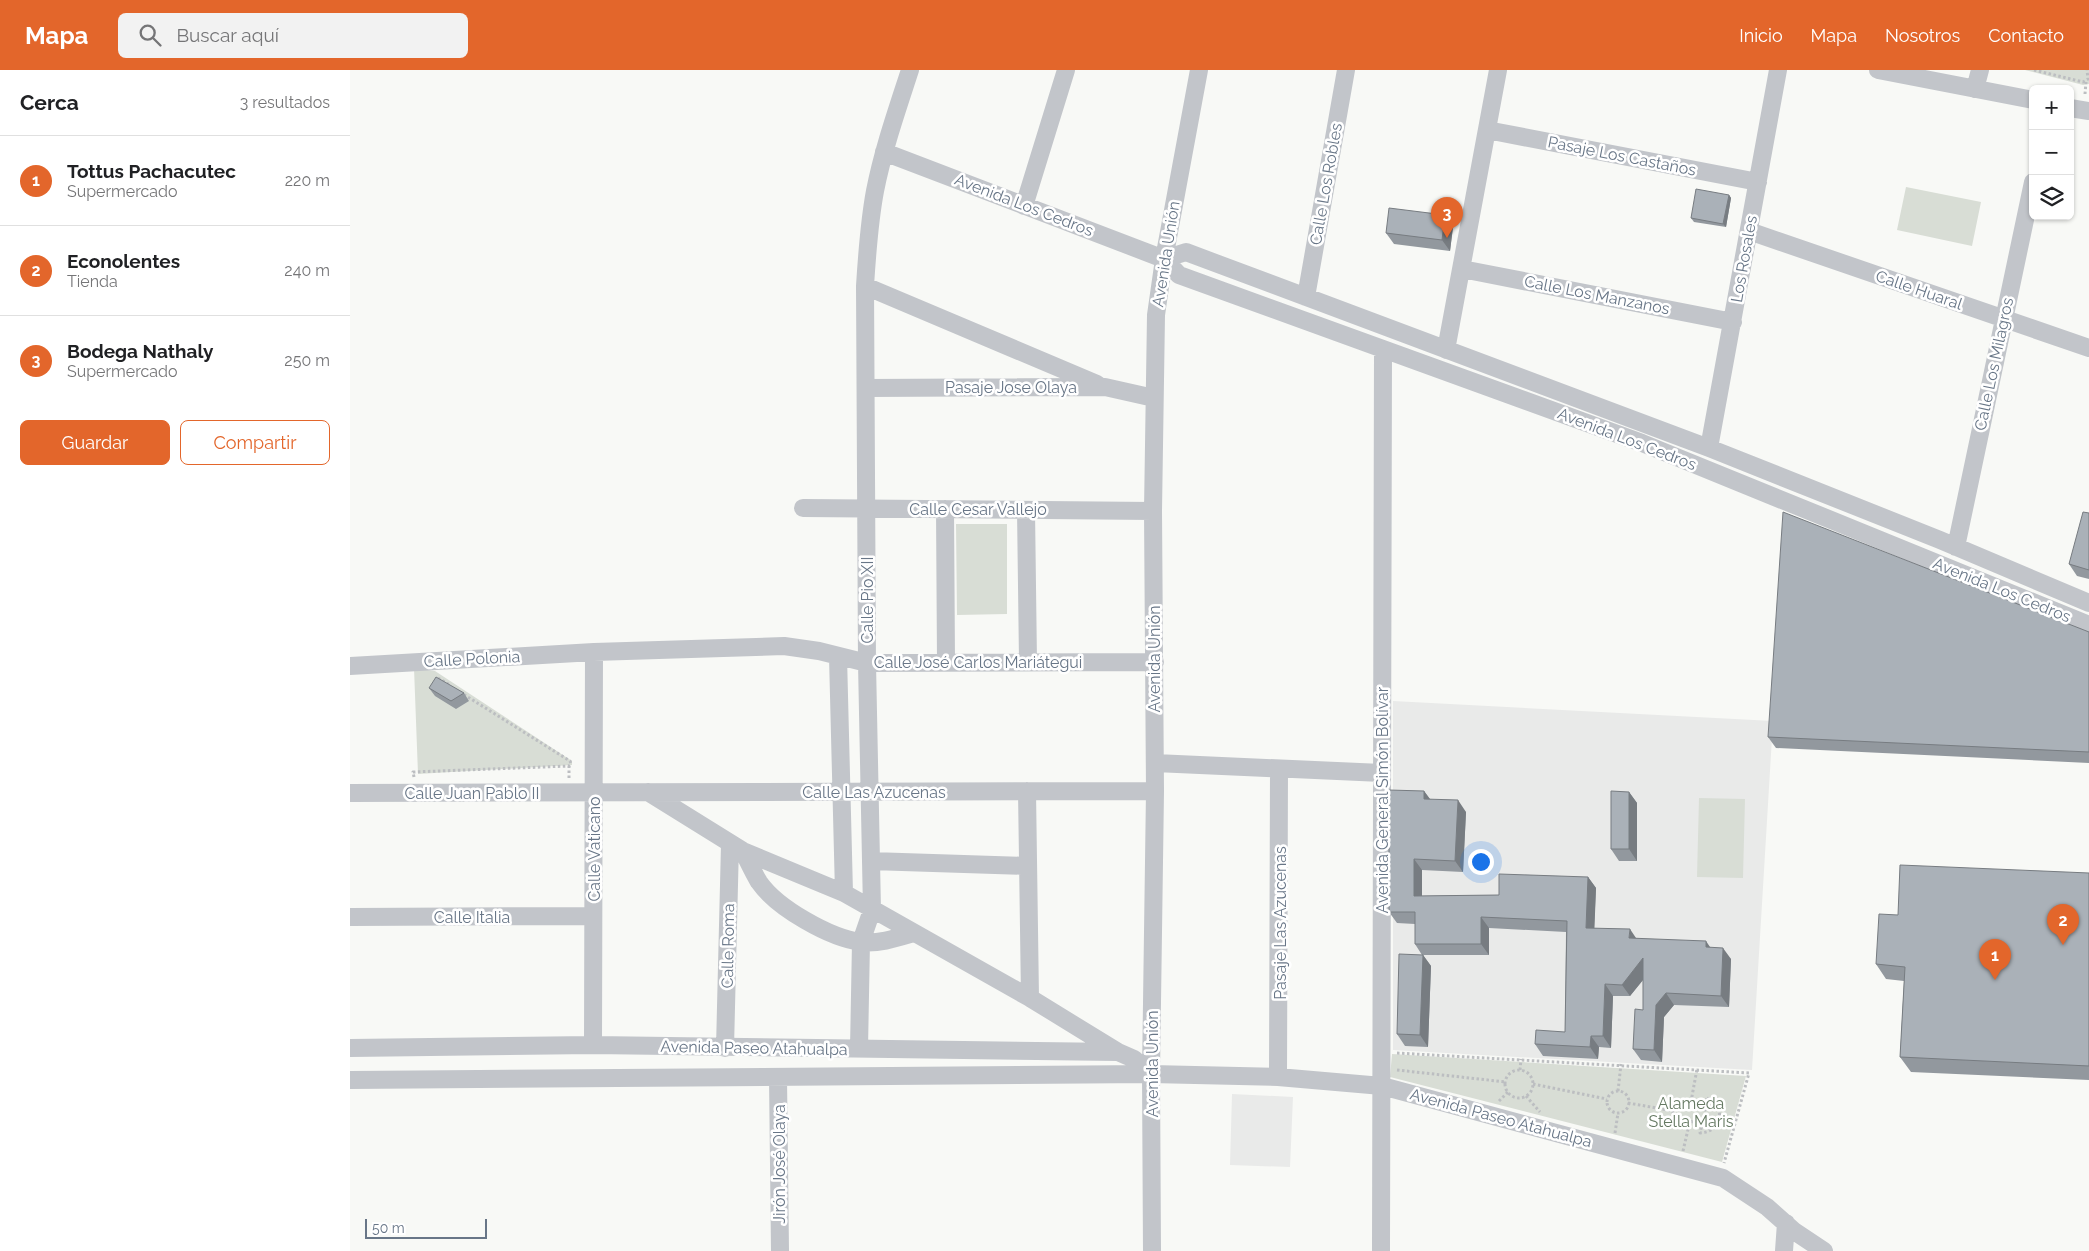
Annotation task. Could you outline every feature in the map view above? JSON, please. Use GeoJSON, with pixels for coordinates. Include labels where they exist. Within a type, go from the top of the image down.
{"type":"FeatureCollection","features":[{"type":"Feature","properties":{"kind":"street","name":"Calle Pio XII"},"geometry":{"type":"LineString","coordinates":[[859,1049],[861,942],[872,910],[867,663],[866,286],[868,233],[884,152],[910,70]]}},
{"type":"Feature","properties":{"kind":"street"},"geometry":{"type":"LineString","coordinates":[[1024,206],[1066,70]]}},
{"type":"Feature","properties":{"kind":"street","name":"Avenida Unión"},"geometry":{"type":"LineString","coordinates":[[1152,1251],[1151,1074],[1155,791],[1153,511],[1156,315],[1164,259],[1199,70]]}},
{"type":"Feature","properties":{"kind":"street","name":"Calle Los Robles"},"geometry":{"type":"LineString","coordinates":[[1306,297],[1346,70]]}},
{"type":"Feature","properties":{"kind":"street"},"geometry":{"type":"LineString","coordinates":[[1446,350],[1498,70]]}},
{"type":"Feature","properties":{"kind":"street","name":"Los Rosales"},"geometry":{"type":"LineString","coordinates":[[1710,448],[1778,70]]}},
{"type":"Feature","properties":{"kind":"street"},"geometry":{"type":"LineString","coordinates":[[1878,70],[2029,99]]}},
{"type":"Feature","properties":{"kind":"street"},"geometry":{"type":"LineString","coordinates":[[1975,89],[1980,70]]}},
{"type":"Feature","properties":{"kind":"street"},"geometry":{"type":"LineString","coordinates":[[2074,109],[2089,111]]}},
{"type":"Feature","properties":{"kind":"street","name":"Pasaje Los Castaños"},"geometry":{"type":"LineString","coordinates":[[1487,130],[1758,182]]}},
{"type":"Feature","properties":{"kind":"street","name":"Avenida Los Cedros"},"geometry":{"type":"LineString","coordinates":[[884,152],[1164,259],[1179,275],[1642,443],[2089,625]]}},
{"type":"Feature","properties":{"kind":"street","name":"Calle Los Milagros"},"geometry":{"type":"LineString","coordinates":[[1956,547],[2029,201]]}},
{"type":"Feature","properties":{"kind":"street","name":"Calle Huaral"},"geometry":{"type":"LineString","coordinates":[[1749,231],[2089,348]]}},
{"type":"Feature","properties":{"kind":"street","name":"Avenida Los Cedros"},"geometry":{"type":"LineString","coordinates":[[1164,259],[1186,252],[1710,448],[1956,547],[2089,604]]}},
{"type":"Feature","properties":{"kind":"street","name":"Calle Los Manzanos"},"geometry":{"type":"LineString","coordinates":[[1462,269],[1733,322]]}},
{"type":"Feature","properties":{"kind":"street"},"geometry":{"type":"LineString","coordinates":[[866,286],[1104,387]]}},
{"type":"Feature","properties":{"kind":"street","name":"Avenida General Simón Bolívar"},"geometry":{"type":"LineString","coordinates":[[1381,1251],[1383,349]]}},
{"type":"Feature","properties":{"kind":"street","name":"Pasaje Jose Olaya"},"geometry":{"type":"LineString","coordinates":[[867,388],[1104,387],[1154,398]]}},
{"type":"Feature","properties":{"kind":"street","name":"Calle Cesar Vallejo"},"geometry":{"type":"LineString","coordinates":[[803,508],[1153,511]]}},
{"type":"Feature","properties":{"kind":"street"},"geometry":{"type":"LineString","coordinates":[[945,509],[946,662]]}},
{"type":"Feature","properties":{"kind":"street"},"geometry":{"type":"LineString","coordinates":[[1026,510],[1028,662]]}},
{"type":"Feature","properties":{"kind":"street","name":"Calle José Carlos Mariátegui"},"geometry":{"type":"LineString","coordinates":[[594,652],[784,646],[820,650],[867,663],[1154,662]]}},
{"type":"Feature","properties":{"kind":"street","name":"Calle Polonia"},"geometry":{"type":"LineString","coordinates":[[350,666],[594,652]]}},
{"type":"Feature","properties":{"kind":"street","name":"Calle Vaticano"},"geometry":{"type":"LineString","coordinates":[[593,1045],[594,652]]}},
{"type":"Feature","properties":{"kind":"street","name":"Calle Pio XII"},"geometry":{"type":"LineString","coordinates":[[838,656],[844,893]]}},
{"type":"Feature","properties":{"kind":"street"},"geometry":{"type":"LineString","coordinates":[[1155,763],[1382,774]]}},
{"type":"Feature","properties":{"kind":"street","name":"Pasaje Las Azucenas"},"geometry":{"type":"LineString","coordinates":[[1278,1077],[1280,769]]}},
{"type":"Feature","properties":{"kind":"street"},"geometry":{"type":"LineString","coordinates":[[1027,791],[1030,998]]}},
{"type":"Feature","properties":{"kind":"street","name":"Calle Las Azucenas"},"geometry":{"type":"LineString","coordinates":[[594,792],[1155,791]]}},
{"type":"Feature","properties":{"kind":"street","name":"Calle Juan Pablo II"},"geometry":{"type":"LineString","coordinates":[[350,793],[594,792]]}},
{"type":"Feature","properties":{"kind":"street"},"geometry":{"type":"LineString","coordinates":[[648,792],[737,848],[844,893],[1030,998],[1118,1052]]}},
{"type":"Feature","properties":{"kind":"street"},"geometry":{"type":"LineString","coordinates":[[737,848],[760,883],[781,903],[814,924],[837,935],[861,942],[885,941],[914,933]]}},
{"type":"Feature","properties":{"kind":"street","name":"Calle Roma"},"geometry":{"type":"LineString","coordinates":[[726,1048],[737,848]]}},
{"type":"Feature","properties":{"kind":"street"},"geometry":{"type":"LineString","coordinates":[[871,861],[1028,866]]}},
{"type":"Feature","properties":{"kind":"street","name":"Calle Italia"},"geometry":{"type":"LineString","coordinates":[[350,917],[593,916]]}},
{"type":"Feature","properties":{"kind":"street","name":"Avenida Paseo Atahualpa"},"geometry":{"type":"LineString","coordinates":[[350,1048],[593,1045],[1118,1052],[1134,1059],[1151,1074]]}},
{"type":"Feature","properties":{"kind":"street","name":"Avenida Paseo Atahualpa"},"geometry":{"type":"LineString","coordinates":[[350,1080],[1151,1074],[1278,1077],[1382,1086],[1722,1178],[1767,1206],[1786,1224],[1824,1251]]}},
{"type":"Feature","properties":{"kind":"street","name":"Jirón José Olaya"},"geometry":{"type":"LineString","coordinates":[[778,1077],[780,1251]]}},
{"type":"Feature","properties":{"kind":"street"},"geometry":{"type":"LineString","coordinates":[[1784,1251],[1786,1224]]}},
{"type":"Feature","properties":{"kind":"path"},"geometry":{"type":"LineString","coordinates":[[2034,70],[2083,82],[2088,79],[2087,70]]}},
{"type":"Feature","properties":{"kind":"path"},"geometry":{"type":"LineString","coordinates":[[414,662],[571,762],[569,766],[414,772],[414,793]]}},
{"type":"Feature","properties":{"kind":"path"},"geometry":{"type":"LineString","coordinates":[[1391,1052],[1749,1072],[1724,1165],[1716,1163]]}},
{"type":"Feature","properties":{"kind":"path"},"geometry":{"type":"LineString","coordinates":[[1520,1070],[1521,1059]]}},
{"type":"Feature","properties":{"kind":"path"},"geometry":{"type":"LineString","coordinates":[[1618,1091],[1621,1064]]}},
{"type":"Feature","properties":{"kind":"path"},"geometry":{"type":"LineString","coordinates":[[1690,1107],[1697,1068]]}},
{"type":"Feature","properties":{"kind":"path"},"geometry":{"type":"LineString","coordinates":[[1389,1069],[1506,1082]]}},
{"type":"Feature","properties":{"kind":"path"},"geometry":{"type":"LineString","coordinates":[[1526,1096],[1517,1097],[1508,1092],[1506,1082],[1510,1073],[1520,1070],[1530,1076],[1533,1084]]}},
{"type":"Feature","properties":{"kind":"path"},"geometry":{"type":"LineString","coordinates":[[1526,1096],[1533,1084]]}},
{"type":"Feature","properties":{"kind":"path"},"geometry":{"type":"LineString","coordinates":[[1533,1084],[1607,1099]]}},
{"type":"Feature","properties":{"kind":"path"},"geometry":{"type":"LineString","coordinates":[[1618,1091],[1627,1096],[1628,1102],[1625,1110],[1618,1113],[1608,1107],[1607,1099],[1610,1094],[1618,1091]]}},
{"type":"Feature","properties":{"kind":"path"},"geometry":{"type":"LineString","coordinates":[[1503,1107],[1494,1105],[1508,1092]]}},
{"type":"Feature","properties":{"kind":"path"},"geometry":{"type":"LineString","coordinates":[[1526,1096],[1545,1118],[1536,1116]]}},
{"type":"Feature","properties":{"kind":"path"},"geometry":{"type":"LineString","coordinates":[[1707,1098],[1716,1104],[1720,1118],[1715,1128],[1706,1133],[1700,1133],[1702,1124],[1672,1117],[1674,1110],[1675,1104],[1705,1110],[1707,1098]]}},
{"type":"Feature","properties":{"kind":"path"},"geometry":{"type":"LineString","coordinates":[[1628,1102],[1674,1110]]}},
{"type":"Feature","properties":{"kind":"path"},"geometry":{"type":"LineString","coordinates":[[1614,1136],[1618,1113]]}},
{"type":"Feature","properties":{"kind":"path"},"geometry":{"type":"LineString","coordinates":[[1674,1152],[1683,1154],[1690,1121]]}},
{"type":"Feature","properties":{"kind":"path"},"geometry":{"type":"LineString","coordinates":[[1606,1134],[1623,1138]]}},
{"type":"Feature","properties":{"kind":"shaded area"},"geometry":{"type":"Polygon","coordinates":[[[1393,701],[1773,721],[1752,1070],[1393,1050],[1393,701]]]}},
{"type":"Feature","properties":{"kind":"shaded area"},"geometry":{"type":"Polygon","coordinates":[[[1232,1094],[1293,1097],[1290,1167],[1230,1165],[1232,1094]]]}},
{"type":"Feature","properties":{"kind":"green space"},"geometry":{"type":"Polygon","coordinates":[[[2025,70],[2089,70],[2089,84],[2083,85],[2025,70]]]}},
{"type":"Feature","properties":{"kind":"green space"},"geometry":{"type":"Polygon","coordinates":[[[1906,187],[1981,202],[1972,246],[1897,230],[1906,187]]]}},
{"type":"Feature","properties":{"kind":"green space"},"geometry":{"type":"Polygon","coordinates":[[[956,524],[1007,524],[1007,614],[957,615],[956,524]]]}},
{"type":"Feature","properties":{"kind":"green space"},"geometry":{"type":"Polygon","coordinates":[[[414,668],[435,671],[572,761],[572,765],[418,774],[414,668]]]}},
{"type":"Feature","properties":{"kind":"green space"},"geometry":{"type":"Polygon","coordinates":[[[1699,798],[1745,799],[1743,878],[1697,877],[1699,798]]]}},
{"type":"Feature","properties":{"kind":"green space","name":"Alameda Stella Maris"},"geometry":{"type":"Polygon","coordinates":[[[1392,1054],[1746,1076],[1722,1162],[1390,1077],[1392,1054]]]}},
{"type":"Feature","properties":{"kind":"building"},"geometry":{"type":"Polygon","coordinates":[[[1696,189],[1729,195],[1723,224],[1691,218],[1696,189]]]}},
{"type":"Feature","properties":{"kind":"building"},"geometry":{"type":"Polygon","coordinates":[[[1389,208],[1445,215],[1442,240],[1386,233],[1389,208]]]}},
{"type":"Feature","properties":{"kind":"building"},"geometry":{"type":"Polygon","coordinates":[[[1783,512],[2089,632],[2089,752],[1768,737],[1783,512]]]}},
{"type":"Feature","properties":{"kind":"building"},"geometry":{"type":"Polygon","coordinates":[[[2083,512],[2089,513],[2089,570],[2069,564],[2083,512]]]}},
{"type":"Feature","properties":{"kind":"building"},"geometry":{"type":"Polygon","coordinates":[[[436,677],[464,693],[451,701],[429,688],[436,677]]]}},
{"type":"Feature","properties":{"kind":"building"},"geometry":{"type":"Polygon","coordinates":[[[1389,790],[1424,791],[1424,799],[1458,800],[1455,861],[1414,859],[1414,896],[1499,895],[1499,874],[1588,877],[1586,928],[1630,929],[1629,938],[1706,941],[1706,947],[1723,948],[1721,996],[1666,993],[1656,1005],[1654,1050],[1633,1049],[1635,1009],[1643,1010],[1643,958],[1622,985],[1605,984],[1603,1036],[1591,1036],[1590,1047],[1535,1044],[1536,1030],[1565,1032],[1567,921],[1481,917],[1481,944],[1415,944],[1415,912],[1389,912],[1389,790]]]}},
{"type":"Feature","properties":{"kind":"building"},"geometry":{"type":"Polygon","coordinates":[[[1611,791],[1629,792],[1629,849],[1611,849],[1611,791]]]}},
{"type":"Feature","properties":{"kind":"building"},"geometry":{"type":"Polygon","coordinates":[[[1900,865],[2089,873],[2089,1066],[1900,1057],[1905,967],[1876,964],[1879,914],[1898,915],[1900,865]]]}},
{"type":"Feature","properties":{"kind":"building"},"geometry":{"type":"Polygon","coordinates":[[[1399,954],[1423,955],[1420,1035],[1397,1034],[1399,954]]]}},
{"type":"Feature","properties":{"kind":"place","name":"Bodega Nathaly"},"geometry":{"type":"Point","coordinates":[1447,238]}},
{"type":"Feature","properties":{"kind":"place","name":"Econolentes"},"geometry":{"type":"Point","coordinates":[2063,945]}},
{"type":"Feature","properties":{"kind":"place","name":"Tottus Pachacutec"},"geometry":{"type":"Point","coordinates":[1995,980]}}]}
